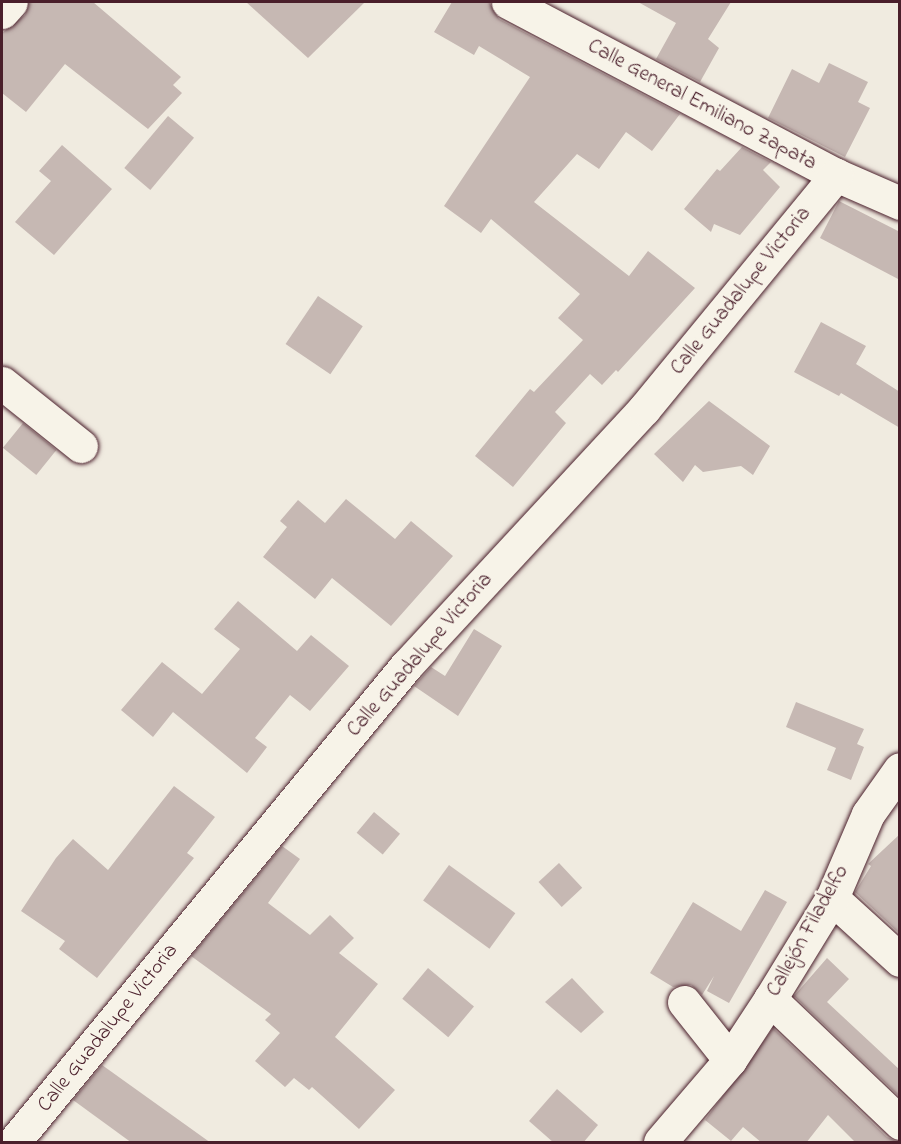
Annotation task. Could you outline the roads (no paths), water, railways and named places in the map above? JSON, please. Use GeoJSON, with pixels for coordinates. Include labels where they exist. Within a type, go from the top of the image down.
{"type":"FeatureCollection","features":[{"type":"Feature","properties":{"kind":"street"},"geometry":{"type":"LineString","coordinates":[[2,12],[11,2]]}},
{"type":"Feature","properties":{"kind":"street","name":"Calle General Emiliano Zapata"},"geometry":{"type":"LineString","coordinates":[[508,2],[836,176],[900,203]]}},
{"type":"Feature","properties":{"kind":"street","name":"Calle Guadalupe Victoria"},"geometry":{"type":"LineString","coordinates":[[14,1143],[406,666],[644,410],[836,176]]}},
{"type":"Feature","properties":{"kind":"street"},"geometry":{"type":"LineString","coordinates":[[2,382],[81,446]]}},
{"type":"Feature","properties":{"kind":"street","name":"Callejón Filadelfo"},"geometry":{"type":"LineString","coordinates":[[660,1143],[730,1060],[770,999],[832,898],[868,814],[900,769]]}},
{"type":"Feature","properties":{"kind":"street"},"geometry":{"type":"LineString","coordinates":[[832,898],[900,960]]}},
{"type":"Feature","properties":{"kind":"street"},"geometry":{"type":"LineString","coordinates":[[770,999],[900,1123]]}},
{"type":"Feature","properties":{"kind":"street"},"geometry":{"type":"LineString","coordinates":[[684,1002],[730,1060]]}}]}
